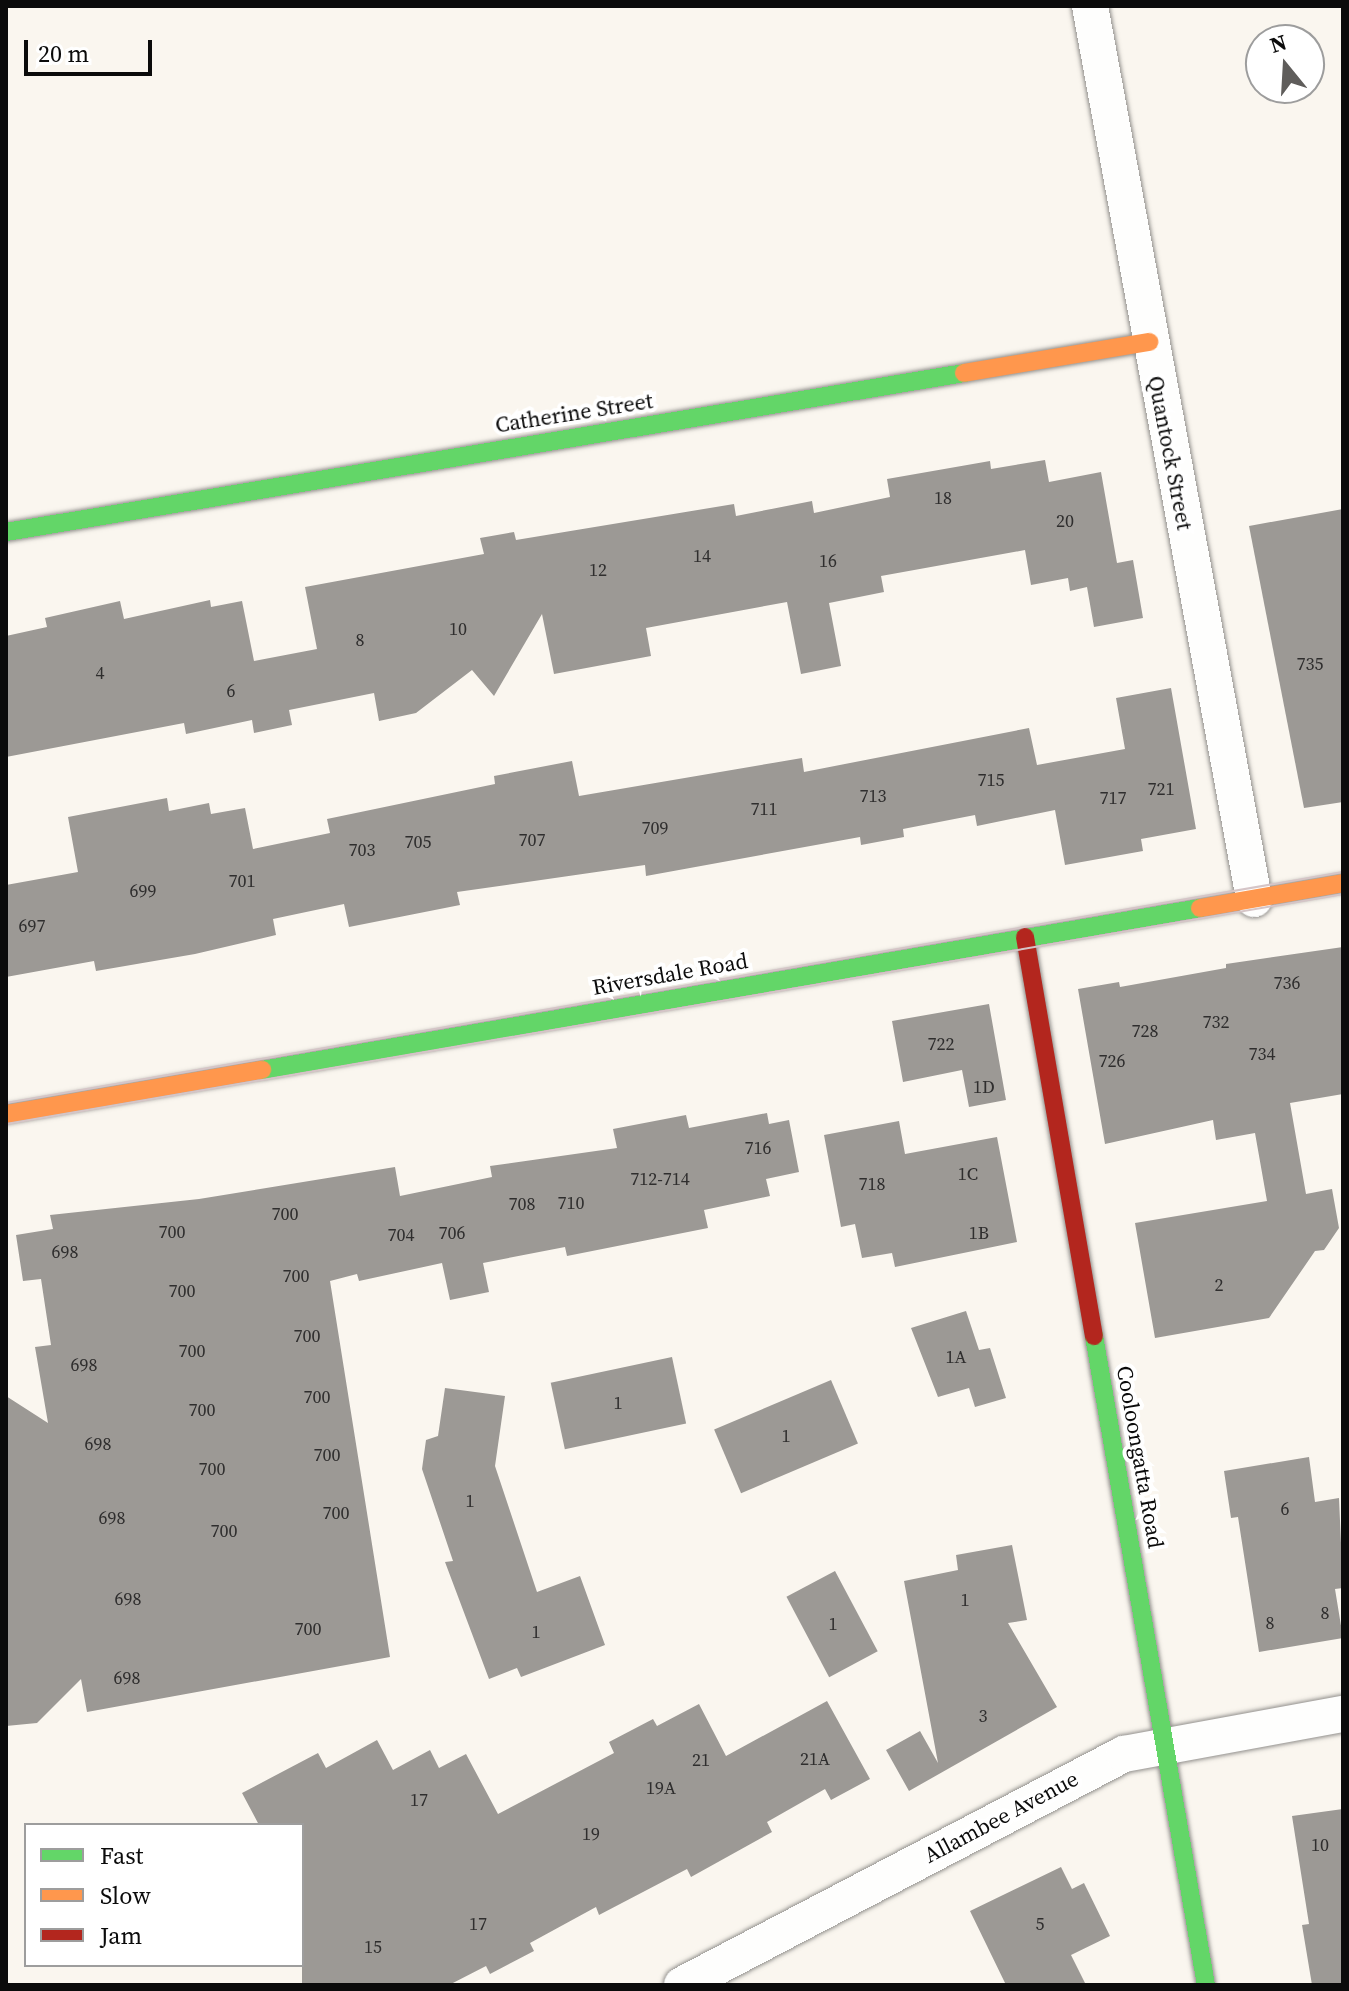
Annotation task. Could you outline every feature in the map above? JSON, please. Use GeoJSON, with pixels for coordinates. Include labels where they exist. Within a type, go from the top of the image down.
{"type":"FeatureCollection","features":[{"type":"Feature","properties":{"kind":"street","name":"Quantock Street"},"geometry":{"type":"LineString","coordinates":[[1090,6],[1149,342],[1254,899]]}},
{"type":"Feature","properties":{"kind":"street","name":"Catherine Street"},"geometry":{"type":"LineString","coordinates":[[6,532],[1149,342]]}},
{"type":"Feature","properties":{"kind":"street","name":"Riversdale Road"},"geometry":{"type":"LineString","coordinates":[[6,1114],[1343,883]]}},
{"type":"Feature","properties":{"kind":"street","name":"Cooloongatta Road"},"geometry":{"type":"LineString","coordinates":[[1025,937],[1206,1985]]}},
{"type":"Feature","properties":{"kind":"street","name":"Allambee Avenue"},"geometry":{"type":"LineString","coordinates":[[682,1985],[1124,1754],[1164,1744],[1343,1714]]}},
{"type":"Feature","properties":{"kind":"building"},"geometry":{"type":"Polygon","coordinates":[[[1045,460],[1049,482],[1101,472],[1117,563],[1133,560],[1143,618],[1094,627],[1087,587],[1070,591],[1068,578],[1031,585],[1025,550],[881,576],[884,592],[829,603],[841,666],[801,674],[787,602],[646,628],[651,656],[554,674],[542,614],[494,696],[472,670],[416,713],[379,721],[374,693],[289,710],[292,725],[254,733],[252,720],[186,734],[184,723],[6,757],[6,636],[47,627],[45,618],[120,601],[124,619],[210,600],[211,607],[242,601],[254,661],[317,649],[305,587],[484,554],[480,538],[514,532],[516,540],[734,504],[736,516],[812,501],[814,513],[890,497],[887,479],[990,461],[991,469],[1045,460]]]}},
{"type":"Feature","properties":{"kind":"building"},"geometry":{"type":"Polygon","coordinates":[[[1343,509],[1343,802],[1304,808],[1249,526],[1343,509]]]}},
{"type":"Feature","properties":{"kind":"building"},"geometry":{"type":"Polygon","coordinates":[[[1171,688],[1196,829],[1141,839],[1143,851],[1065,865],[1055,810],[977,826],[975,815],[903,829],[904,837],[861,845],[860,837],[646,876],[645,865],[457,892],[460,905],[349,927],[344,904],[273,919],[276,935],[195,954],[96,971],[94,961],[6,977],[6,885],[78,872],[68,817],[167,798],[169,811],[209,803],[211,814],[245,808],[253,849],[330,833],[327,819],[495,784],[494,776],[572,761],[579,796],[802,758],[804,772],[1029,728],[1037,765],[1125,749],[1116,698],[1171,688]]]}},
{"type":"Feature","properties":{"kind":"building"},"geometry":{"type":"Polygon","coordinates":[[[1343,947],[1343,1094],[1290,1103],[1306,1194],[1332,1189],[1339,1228],[1324,1250],[1315,1251],[1269,1318],[1155,1338],[1135,1223],[1267,1201],[1255,1133],[1216,1140],[1213,1120],[1105,1144],[1078,989],[1119,982],[1120,987],[1226,968],[1226,964],[1343,947]]]}},
{"type":"Feature","properties":{"kind":"building"},"geometry":{"type":"Polygon","coordinates":[[[989,1004],[1006,1100],[969,1107],[962,1070],[903,1082],[892,1021],[989,1004]]]}},
{"type":"Feature","properties":{"kind":"building"},"geometry":{"type":"Polygon","coordinates":[[[767,1113],[769,1124],[789,1120],[799,1172],[766,1179],[770,1196],[704,1210],[708,1228],[567,1256],[565,1247],[483,1263],[489,1292],[450,1300],[442,1263],[359,1281],[357,1274],[330,1281],[390,1657],[87,1712],[81,1679],[37,1723],[6,1726],[6,1396],[48,1423],[35,1347],[51,1345],[41,1279],[23,1281],[16,1235],[53,1229],[50,1215],[199,1199],[395,1167],[400,1196],[492,1177],[490,1166],[617,1148],[613,1129],[686,1115],[689,1128],[767,1113]]]}},
{"type":"Feature","properties":{"kind":"building"},"geometry":{"type":"Polygon","coordinates":[[[899,1121],[905,1154],[997,1137],[1017,1242],[895,1267],[892,1253],[862,1258],[855,1224],[841,1227],[824,1135],[899,1121]]]}},
{"type":"Feature","properties":{"kind":"building"},"geometry":{"type":"Polygon","coordinates":[[[966,1311],[979,1350],[990,1348],[1006,1398],[975,1407],[969,1388],[938,1397],[911,1328],[966,1311]]]}},
{"type":"Feature","properties":{"kind":"building"},"geometry":{"type":"Polygon","coordinates":[[[672,1357],[686,1424],[565,1449],[551,1383],[672,1357]]]}},
{"type":"Feature","properties":{"kind":"building"},"geometry":{"type":"Polygon","coordinates":[[[831,1380],[858,1444],[741,1493],[714,1430],[831,1380]]]}},
{"type":"Feature","properties":{"kind":"building"},"geometry":{"type":"Polygon","coordinates":[[[445,1388],[505,1396],[495,1466],[537,1592],[580,1576],[605,1645],[521,1677],[517,1668],[489,1679],[445,1562],[453,1561],[422,1469],[426,1440],[438,1436],[445,1388]]]}},
{"type":"Feature","properties":{"kind":"building"},"geometry":{"type":"Polygon","coordinates":[[[1309,1457],[1315,1502],[1339,1498],[1343,1588],[1335,1589],[1343,1638],[1259,1652],[1238,1517],[1231,1518],[1224,1471],[1309,1457]]]}},
{"type":"Feature","properties":{"kind":"building"},"geometry":{"type":"Polygon","coordinates":[[[1012,1545],[1027,1620],[1008,1623],[1057,1707],[909,1791],[886,1750],[920,1731],[938,1763],[904,1581],[958,1570],[956,1555],[1012,1545]]]}},
{"type":"Feature","properties":{"kind":"building"},"geometry":{"type":"Polygon","coordinates":[[[835,1571],[878,1651],[829,1677],[786,1597],[835,1571]]]}},
{"type":"Feature","properties":{"kind":"building"},"geometry":{"type":"Polygon","coordinates":[[[827,1701],[870,1779],[831,1800],[825,1789],[767,1822],[772,1832],[691,1877],[687,1869],[599,1915],[596,1907],[530,1943],[534,1951],[490,1974],[486,1966],[449,1985],[302,1985],[304,1823],[258,1823],[242,1793],[318,1753],[326,1768],[377,1740],[393,1770],[430,1750],[439,1768],[466,1754],[498,1814],[614,1753],[609,1742],[653,1719],[657,1726],[699,1704],[726,1756],[827,1701]]]}},
{"type":"Feature","properties":{"kind":"building"},"geometry":{"type":"Polygon","coordinates":[[[1343,1809],[1343,1985],[1312,1985],[1302,1925],[1309,1924],[1292,1816],[1343,1809]]]}},
{"type":"Feature","properties":{"kind":"building"},"geometry":{"type":"Polygon","coordinates":[[[1061,1867],[1072,1889],[1084,1883],[1110,1936],[1071,1955],[1086,1985],[1006,1985],[970,1911],[1061,1867]]]}},
{"type":"Feature","properties":{"kind":"tram line"},"geometry":{"type":"LineString","coordinates":[[6,1103],[1343,872]]}},
{"type":"Feature","properties":{"kind":"tram line"},"geometry":{"type":"LineString","coordinates":[[6,1124],[1343,894]]}},
{"type":"Feature","properties":{"kind":"traffic: fast"},"geometry":{"type":"LineString","coordinates":[[6,532],[964,373]]}},
{"type":"Feature","properties":{"kind":"traffic: fast"},"geometry":{"type":"LineString","coordinates":[[262,1070],[1200,908]]}},
{"type":"Feature","properties":{"kind":"traffic: fast"},"geometry":{"type":"LineString","coordinates":[[1094,1336],[1206,1985]]}},
{"type":"Feature","properties":{"kind":"traffic: slow"},"geometry":{"type":"LineString","coordinates":[[964,373],[1149,342]]}},
{"type":"Feature","properties":{"kind":"traffic: slow"},"geometry":{"type":"LineString","coordinates":[[1200,908],[1343,883]]}},
{"type":"Feature","properties":{"kind":"traffic: slow"},"geometry":{"type":"LineString","coordinates":[[6,1114],[262,1070]]}},
{"type":"Feature","properties":{"kind":"traffic: jam"},"geometry":{"type":"LineString","coordinates":[[1025,937],[1094,1336]]}}]}
